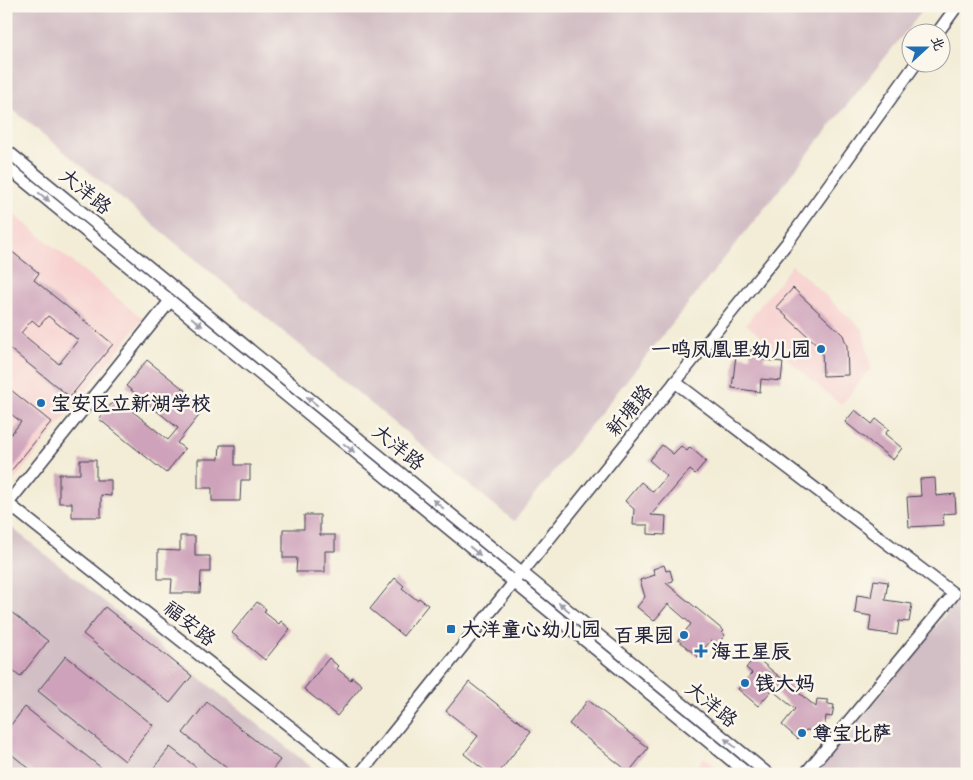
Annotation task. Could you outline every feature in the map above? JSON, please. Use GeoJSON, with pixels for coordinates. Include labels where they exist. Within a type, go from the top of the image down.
{"type":"FeatureCollection","features":[{"type":"Feature","properties":{"kind":"street"},"geometry":{"type":"LineString","coordinates":[[945,22],[957,6]]}},
{"type":"Feature","properties":{"kind":"street","name":"新塘路"},"geometry":{"type":"LineString","coordinates":[[360,774],[787,243],[910,72]]}},
{"type":"Feature","properties":{"kind":"street","name":"大洋路"},"geometry":{"type":"LineString","coordinates":[[6,150],[768,774]]}},
{"type":"Feature","properties":{"kind":"street","name":"大洋路"},"geometry":{"type":"LineString","coordinates":[[6,166],[748,774]]}},
{"type":"Feature","properties":{"kind":"street"},"geometry":{"type":"LineString","coordinates":[[7,503],[170,301]]}},
{"type":"Feature","properties":{"kind":"street"},"geometry":{"type":"LineString","coordinates":[[676,382],[954,594],[805,774]]}},
{"type":"Feature","properties":{"kind":"street","name":"福安路"},"geometry":{"type":"LineString","coordinates":[[7,503],[350,774]]}},
{"type":"Feature","properties":{"kind":"shaded area"},"geometry":{"type":"Polygon","coordinates":[[[6,6],[898,6],[923,10],[913,22],[900,22],[900,39],[514,521],[6,104],[6,6]]]}},
{"type":"Feature","properties":{"kind":"shaded area","name":"宝安区立新湖学校"},"geometry":{"type":"Polygon","coordinates":[[[6,208],[143,319],[8,488],[6,486],[6,208]]]}},
{"type":"Feature","properties":{"kind":"shaded area","name":"一鸣凤凰里幼儿园"},"geometry":{"type":"Polygon","coordinates":[[[792,265],[863,330],[871,368],[841,405],[746,324],[792,265]]]}},
{"type":"Feature","properties":{"kind":"shaded area"},"geometry":{"type":"Polygon","coordinates":[[[6,523],[320,774],[6,774],[6,523]]]}},
{"type":"Feature","properties":{"kind":"shaded area"},"geometry":{"type":"Polygon","coordinates":[[[967,588],[967,774],[816,774],[967,588]]]}},
{"type":"Feature","properties":{"kind":"shaded area"},"geometry":{"type":"Polygon","coordinates":[[[704,757],[725,774],[692,774],[704,757]]]}},
{"type":"Feature","properties":{"kind":"building"},"geometry":{"type":"Polygon","coordinates":[[[6,247],[39,273],[34,280],[113,344],[70,397],[6,346],[6,247]],[[48,316],[39,326],[32,320],[21,333],[59,364],[78,340],[48,316]]]}},
{"type":"Feature","properties":{"kind":"building"},"geometry":{"type":"Polygon","coordinates":[[[793,288],[843,335],[847,346],[848,375],[823,376],[822,349],[776,307],[793,288]]]}},
{"type":"Feature","properties":{"kind":"building"},"geometry":{"type":"Polygon","coordinates":[[[751,349],[765,351],[764,360],[783,362],[781,381],[761,379],[760,392],[732,388],[736,355],[750,357],[751,349]]]}},
{"type":"Feature","properties":{"kind":"building"},"geometry":{"type":"Polygon","coordinates":[[[147,360],[206,407],[177,443],[185,449],[166,473],[99,419],[116,398],[168,440],[178,428],[126,386],[147,360]]]}},
{"type":"Feature","properties":{"kind":"building"},"geometry":{"type":"Polygon","coordinates":[[[6,386],[51,422],[6,477],[6,440],[21,422],[6,410],[6,386]]]}},
{"type":"Feature","properties":{"kind":"building"},"geometry":{"type":"Polygon","coordinates":[[[855,410],[872,424],[876,419],[889,429],[885,434],[902,448],[893,460],[845,422],[855,410]]]}},
{"type":"Feature","properties":{"kind":"building"},"geometry":{"type":"Polygon","coordinates":[[[220,445],[235,445],[235,465],[250,465],[250,480],[241,480],[240,501],[212,501],[212,488],[198,488],[198,459],[219,459],[220,445]]]}},
{"type":"Feature","properties":{"kind":"building"},"geometry":{"type":"Polygon","coordinates":[[[662,445],[673,454],[681,446],[687,451],[690,447],[706,461],[695,474],[690,470],[651,515],[666,516],[665,535],[648,534],[648,525],[633,525],[634,509],[625,501],[641,482],[653,492],[667,476],[649,460],[662,445]]]}},
{"type":"Feature","properties":{"kind":"building"},"geometry":{"type":"Polygon","coordinates":[[[80,460],[96,460],[96,480],[111,480],[111,496],[101,495],[101,517],[72,517],[72,503],[59,503],[59,474],[80,474],[80,460]]]}},
{"type":"Feature","properties":{"kind":"building"},"geometry":{"type":"Polygon","coordinates":[[[935,478],[936,496],[955,494],[956,513],[943,514],[944,525],[909,527],[907,497],[921,496],[920,479],[935,478]]]}},
{"type":"Feature","properties":{"kind":"building"},"geometry":{"type":"Polygon","coordinates":[[[304,515],[320,515],[320,535],[335,535],[335,551],[325,551],[325,572],[296,572],[297,558],[283,558],[283,529],[304,529],[304,515]]]}},
{"type":"Feature","properties":{"kind":"building"},"geometry":{"type":"Polygon","coordinates":[[[180,536],[195,536],[195,556],[210,556],[210,572],[201,572],[200,593],[171,593],[172,579],[158,579],[158,550],[180,551],[180,536]]]}},
{"type":"Feature","properties":{"kind":"building"},"geometry":{"type":"Polygon","coordinates":[[[664,565],[666,571],[670,570],[673,581],[666,583],[724,631],[722,633],[725,635],[717,645],[711,640],[698,657],[678,640],[691,624],[668,604],[654,621],[637,607],[645,597],[640,580],[655,575],[653,569],[664,565]]]}},
{"type":"Feature","properties":{"kind":"building"},"geometry":{"type":"Polygon","coordinates":[[[395,578],[404,586],[402,588],[417,600],[419,598],[428,605],[403,636],[370,609],[395,578]]]}},
{"type":"Feature","properties":{"kind":"building"},"geometry":{"type":"Polygon","coordinates":[[[874,580],[888,582],[885,600],[912,604],[909,622],[899,621],[897,635],[869,631],[871,616],[855,613],[857,595],[871,597],[874,580]]]}},
{"type":"Feature","properties":{"kind":"building"},"geometry":{"type":"Polygon","coordinates":[[[257,602],[266,609],[264,612],[279,624],[281,621],[290,629],[265,660],[232,633],[257,602]]]}},
{"type":"Feature","properties":{"kind":"building"},"geometry":{"type":"Polygon","coordinates":[[[105,607],[192,676],[170,703],[83,634],[105,607]]]}},
{"type":"Feature","properties":{"kind":"building"},"geometry":{"type":"Polygon","coordinates":[[[6,608],[48,641],[20,677],[6,665],[6,608]]]}},
{"type":"Feature","properties":{"kind":"building"},"geometry":{"type":"Polygon","coordinates":[[[66,656],[153,725],[125,761],[38,691],[66,656]]]}},
{"type":"Feature","properties":{"kind":"building"},"geometry":{"type":"Polygon","coordinates":[[[329,658],[338,666],[336,668],[351,680],[352,677],[362,685],[337,716],[304,689],[329,658]]]}},
{"type":"Feature","properties":{"kind":"building"},"geometry":{"type":"Polygon","coordinates":[[[754,658],[757,661],[758,659],[816,707],[817,699],[828,700],[828,704],[834,705],[832,717],[826,716],[824,732],[806,730],[798,739],[782,725],[795,709],[772,690],[758,706],[738,689],[752,673],[746,668],[754,658]]]}},
{"type":"Feature","properties":{"kind":"building"},"geometry":{"type":"Polygon","coordinates":[[[469,682],[531,731],[498,774],[489,774],[464,754],[478,736],[446,711],[469,682]]]}},
{"type":"Feature","properties":{"kind":"building"},"geometry":{"type":"Polygon","coordinates":[[[588,700],[648,748],[629,772],[569,724],[588,700]]]}},
{"type":"Feature","properties":{"kind":"building"},"geometry":{"type":"Polygon","coordinates":[[[207,702],[280,760],[269,774],[234,774],[183,733],[207,702]]]}},
{"type":"Feature","properties":{"kind":"building"},"geometry":{"type":"Polygon","coordinates":[[[25,707],[109,774],[36,774],[6,750],[6,731],[25,707]]]}},
{"type":"Feature","properties":{"kind":"building"},"geometry":{"type":"Polygon","coordinates":[[[170,747],[196,767],[191,774],[149,774],[170,747]]]}},
{"type":"Feature","properties":{"kind":"place","name":"一鸣凤凰里幼儿园"},"geometry":{"type":"Point","coordinates":[821,349]}},
{"type":"Feature","properties":{"kind":"place","name":"宝安区立新湖学校"},"geometry":{"type":"Point","coordinates":[41,403]}},
{"type":"Feature","properties":{"kind":"place","name":"大洋童心幼儿园"},"geometry":{"type":"Point","coordinates":[451,629]}},
{"type":"Feature","properties":{"kind":"place","name":"百果园"},"geometry":{"type":"Point","coordinates":[684,635]}},
{"type":"Feature","properties":{"kind":"place","name":"海王星辰"},"geometry":{"type":"Point","coordinates":[701,651]}},
{"type":"Feature","properties":{"kind":"place","name":"钱大妈"},"geometry":{"type":"Point","coordinates":[745,683]}},
{"type":"Feature","properties":{"kind":"place","name":"尊宝比萨"},"geometry":{"type":"Point","coordinates":[802,733]}}]}
